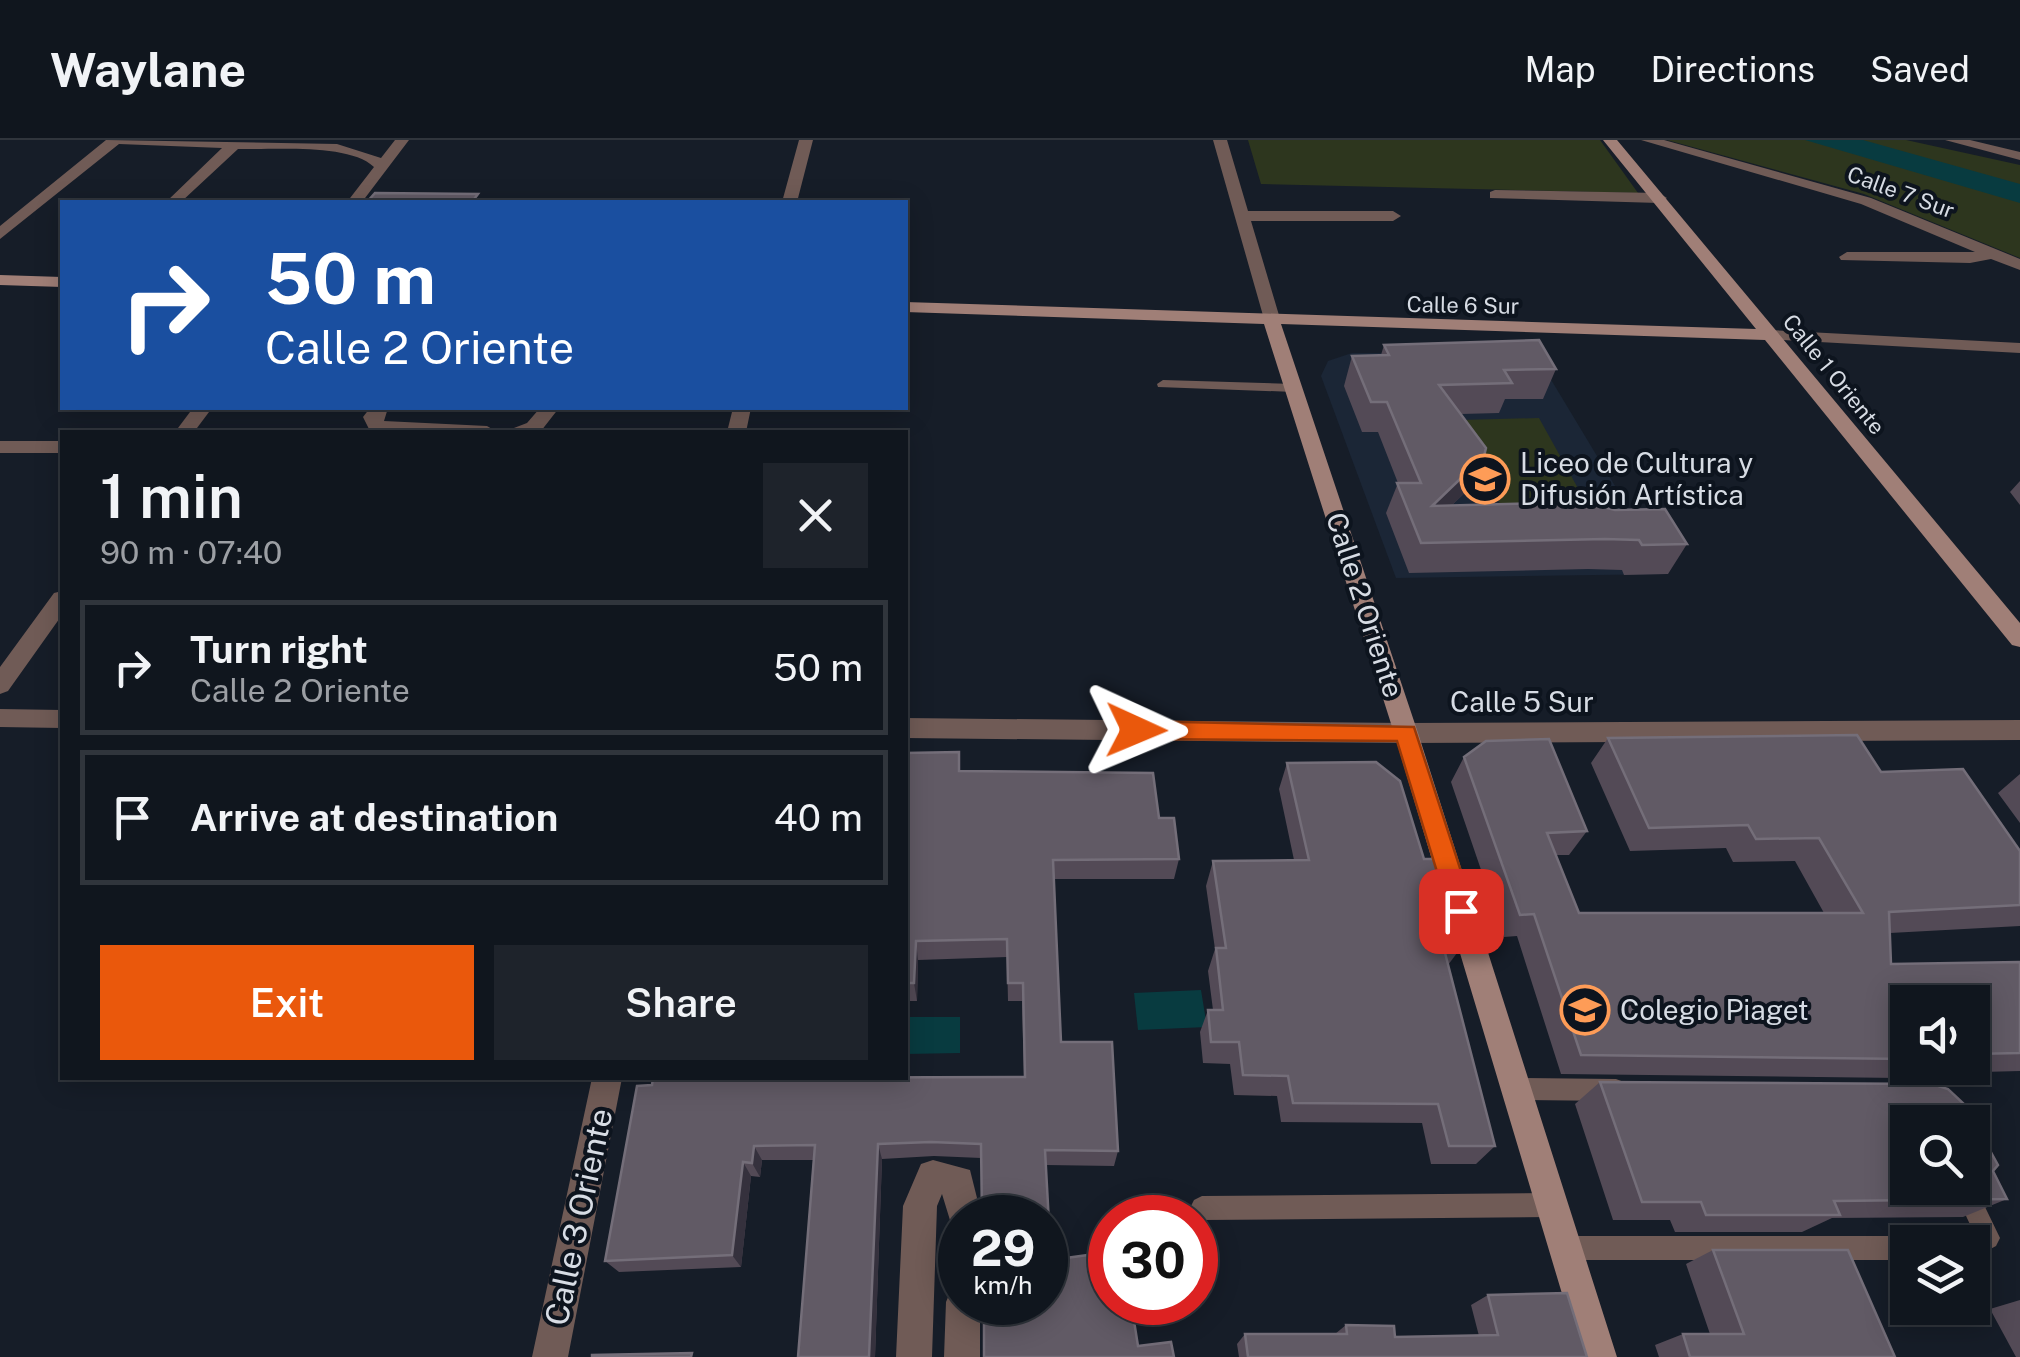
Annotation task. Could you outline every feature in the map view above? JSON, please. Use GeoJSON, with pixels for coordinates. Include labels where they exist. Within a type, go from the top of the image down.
{"type":"FeatureCollection","features":[{"type":"Feature","properties":{"kind":"street"},"geometry":{"type":"LineString","coordinates":[[0,234],[117,140],[237,142],[354,150],[382,166]]}},
{"type":"Feature","properties":{"kind":"street"},"geometry":{"type":"LineString","coordinates":[[356,200],[402,140]]}},
{"type":"Feature","properties":{"kind":"street"},"geometry":{"type":"LineString","coordinates":[[790,200],[806,140]]}},
{"type":"Feature","properties":{"kind":"street","name":"Calle 2 Oriente"},"geometry":{"type":"LineString","coordinates":[[1220,140],[1272,322],[1406,733],[1600,1357]]}},
{"type":"Feature","properties":{"kind":"street","name":"Calle 1 Oriente"},"geometry":{"type":"LineString","coordinates":[[1610,140],[2020,639]]}},
{"type":"Feature","properties":{"kind":"street","name":"Calle 7 Sur"},"geometry":{"type":"LineString","coordinates":[[1648,140],[1866,202],[2020,265]]}},
{"type":"Feature","properties":{"kind":"street"},"geometry":{"type":"LineString","coordinates":[[1952,140],[2020,156]]}},
{"type":"Feature","properties":{"kind":"street"},"geometry":{"type":"LineString","coordinates":[[175,200],[237,142]]}},
{"type":"Feature","properties":{"kind":"street"},"geometry":{"type":"LineString","coordinates":[[1495,196],[1659,198]]}},
{"type":"Feature","properties":{"kind":"street"},"geometry":{"type":"LineString","coordinates":[[1244,216],[1393,216]]}},
{"type":"Feature","properties":{"kind":"street"},"geometry":{"type":"LineString","coordinates":[[1847,258],[1970,258],[1994,253]]}},
{"type":"Feature","properties":{"kind":"street"},"geometry":{"type":"LineString","coordinates":[[0,280],[60,282]]}},
{"type":"Feature","properties":{"kind":"street","name":"Calle 6 Sur"},"geometry":{"type":"LineString","coordinates":[[908,307],[2020,348]]}},
{"type":"Feature","properties":{"kind":"street"},"geometry":{"type":"LineString","coordinates":[[186,430],[201,410]]}},
{"type":"Feature","properties":{"kind":"street"},"geometry":{"type":"LineString","coordinates":[[533,430],[548,410]]}},
{"type":"Feature","properties":{"kind":"street"},"geometry":{"type":"LineString","coordinates":[[373,422],[464,430]]}},
{"type":"Feature","properties":{"kind":"street"},"geometry":{"type":"LineString","coordinates":[[0,447],[60,447]]}},
{"type":"Feature","properties":{"kind":"street"},"geometry":{"type":"LineString","coordinates":[[0,685],[60,602]]}},
{"type":"Feature","properties":{"kind":"street"},"geometry":{"type":"LineString","coordinates":[[0,718],[60,719]]}},
{"type":"Feature","properties":{"kind":"street","name":"Calle 5 Sur"},"geometry":{"type":"LineString","coordinates":[[908,728],[1406,733],[2020,730]]}},
{"type":"Feature","properties":{"kind":"street","name":"Calle 3 Oriente"},"geometry":{"type":"LineString","coordinates":[[550,1357],[608,1080]]}},
{"type":"Feature","properties":{"kind":"street"},"geometry":{"type":"LineString","coordinates":[[914,1357],[920,1206],[933,1176],[958,1182],[961,1195]]}},
{"type":"Feature","properties":{"kind":"street"},"geometry":{"type":"LineString","coordinates":[[962,1357],[963,1325]]}},
{"type":"Feature","properties":{"kind":"lane"},"geometry":{"type":"LineString","coordinates":[[1163,384],[1294,388]]}},
{"type":"Feature","properties":{"kind":"lane"},"geometry":{"type":"LineString","coordinates":[[1516,1089],[1640,1090]]}},
{"type":"Feature","properties":{"kind":"lane"},"geometry":{"type":"LineString","coordinates":[[1218,1208],[1552,1206]]}},
{"type":"Feature","properties":{"kind":"lane"},"geometry":{"type":"LineString","coordinates":[[1566,1248],[1890,1248]]}},
{"type":"Feature","properties":{"kind":"shaded area"},"geometry":{"type":"Polygon","coordinates":[[[1248,140],[1600,140],[1638,193],[1261,184],[1248,140]]]}},
{"type":"Feature","properties":{"kind":"shaded area"},"geometry":{"type":"Polygon","coordinates":[[[1667,140],[1906,140],[2020,165],[2020,258],[1864,194],[1667,140]]]}},
{"type":"Feature","properties":{"kind":"shaded area"},"geometry":{"type":"Polygon","coordinates":[[[1805,140],[1863,140],[2020,184],[2020,203],[1805,140]]]}},
{"type":"Feature","properties":{"kind":"shaded area","name":"Liceo de Cultura y Difusión Artística"},"geometry":{"type":"Polygon","coordinates":[[[1352,353],[1535,353],[1668,574],[1396,578],[1321,376],[1328,361],[1352,353]]]}},
{"type":"Feature","properties":{"kind":"shaded area"},"geometry":{"type":"Polygon","coordinates":[[[1539,418],[1590,510],[1504,512],[1460,420],[1539,418]]]}},
{"type":"Feature","properties":{"kind":"shaded area"},"geometry":{"type":"Polygon","coordinates":[[[1201,990],[1207,1027],[1138,1030],[1134,993],[1201,990]]]}},
{"type":"Feature","properties":{"kind":"shaded area"},"geometry":{"type":"Polygon","coordinates":[[[908,1017],[960,1017],[960,1053],[908,1054],[908,1017]]]}},
{"type":"Feature","properties":{"kind":"building"},"geometry":{"type":"Polygon","coordinates":[[[375,193],[478,194],[474,200],[369,200],[375,193]]]}},
{"type":"Feature","properties":{"kind":"building"},"geometry":{"type":"Polygon","coordinates":[[[1539,340],[1556,369],[1504,370],[1512,383],[1439,385],[1486,448],[1484,456],[1432,506],[1584,502],[1615,510],[1665,509],[1687,544],[1642,545],[1639,540],[1605,539],[1421,543],[1397,483],[1421,483],[1387,402],[1371,402],[1352,356],[1389,355],[1384,345],[1539,340]]]}},
{"type":"Feature","properties":{"kind":"building"},"geometry":{"type":"Polygon","coordinates":[[[1857,735],[1881,772],[1963,769],[2020,851],[2020,905],[1889,912],[1891,964],[2020,962],[2020,1053],[1990,1054],[1990,985],[1890,985],[1890,1059],[1581,1055],[1534,914],[1520,915],[1464,757],[1486,741],[1549,739],[1587,831],[1547,833],[1579,913],[1863,913],[1819,838],[1756,839],[1748,825],[1649,828],[1608,738],[1857,735]]]}},
{"type":"Feature","properties":{"kind":"building"},"geometry":{"type":"Polygon","coordinates":[[[959,752],[959,771],[1153,773],[1159,818],[1174,818],[1179,859],[1053,860],[1061,1042],[1112,1042],[1118,1151],[1045,1150],[1047,1195],[982,1195],[981,1144],[878,1144],[869,1357],[798,1357],[815,1145],[754,1146],[752,1163],[743,1162],[732,1255],[605,1261],[637,1086],[652,1085],[653,1080],[1025,1077],[1023,983],[1008,983],[1007,939],[916,941],[914,983],[908,983],[908,753],[959,752]]]}},
{"type":"Feature","properties":{"kind":"building"},"geometry":{"type":"Polygon","coordinates":[[[1376,762],[1400,781],[1424,859],[1434,859],[1460,949],[1444,949],[1495,1146],[1449,1146],[1438,1104],[1293,1103],[1288,1076],[1243,1075],[1239,1042],[1211,1042],[1208,1010],[1223,1010],[1216,948],[1226,948],[1213,861],[1309,860],[1287,763],[1376,762]]]}},
{"type":"Feature","properties":{"kind":"building"},"geometry":{"type":"Polygon","coordinates":[[[1600,1082],[1935,1085],[1948,1089],[1965,1105],[1890,1105],[1890,1200],[1834,1201],[1840,1215],[1706,1215],[1701,1202],[1642,1202],[1600,1082]]]}},
{"type":"Feature","properties":{"kind":"building"},"geometry":{"type":"Polygon","coordinates":[[[1990,1150],[1998,1165],[1993,1171],[2007,1199],[1990,1199],[1990,1150]]]}},
{"type":"Feature","properties":{"kind":"building"},"geometry":{"type":"Polygon","coordinates":[[[1713,1250],[1848,1250],[1895,1357],[1690,1357],[1683,1334],[1744,1334],[1713,1250]]]}},
{"type":"Feature","properties":{"kind":"building"},"geometry":{"type":"Polygon","coordinates":[[[1088,1255],[1088,1325],[1135,1325],[1138,1346],[1171,1342],[1174,1357],[984,1357],[984,1325],[1068,1325],[1068,1258],[1088,1255]]]}},
{"type":"Feature","properties":{"kind":"building"},"geometry":{"type":"Polygon","coordinates":[[[1567,1293],[1587,1357],[1248,1357],[1245,1334],[1347,1334],[1346,1325],[1394,1326],[1395,1337],[1498,1335],[1488,1295],[1567,1293]]]}},
{"type":"Feature","properties":{"kind":"building"},"geometry":{"type":"Polygon","coordinates":[[[692,1353],[691,1357],[592,1357],[592,1355],[692,1353]]]}},
{"type":"Feature","properties":{"kind":"place","name":"Liceo de Cultura y Difusión Artística"},"geometry":{"type":"Point","coordinates":[1485,479]}},
{"type":"Feature","properties":{"kind":"place","name":"Colegio Piaget"},"geometry":{"type":"Point","coordinates":[1585,1010]}},
{"type":"Feature","properties":{"kind":"route"},"geometry":{"type":"LineString","coordinates":[[1136,730],[1406,733],[1461,911]]}}]}
